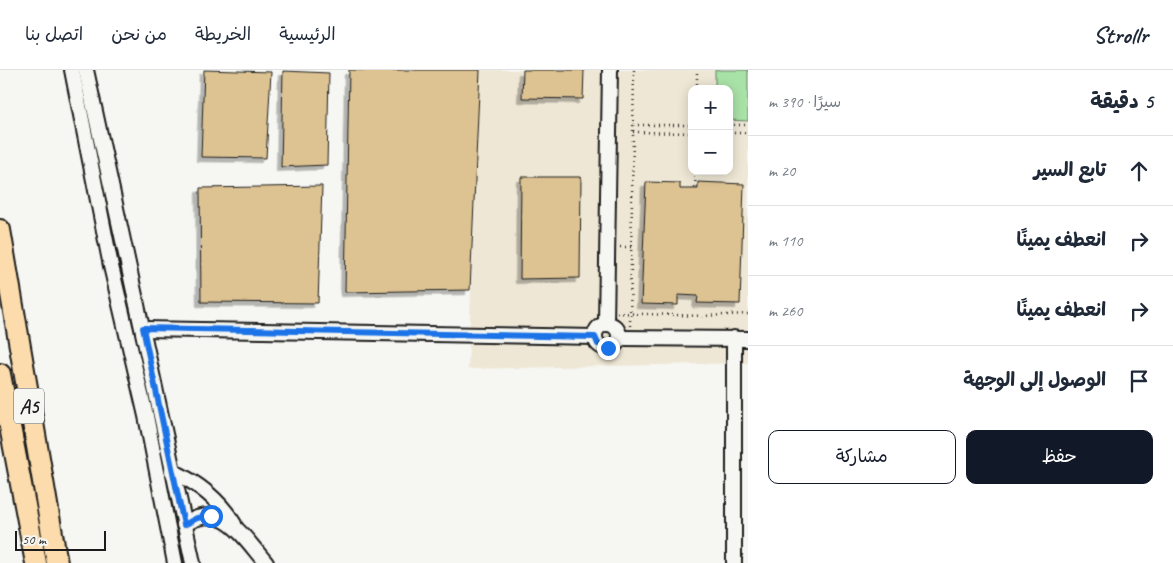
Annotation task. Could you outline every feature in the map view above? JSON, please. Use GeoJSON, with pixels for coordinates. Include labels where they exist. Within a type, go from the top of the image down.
{"type":"FeatureCollection","features":[{"type":"Feature","properties":{"kind":"highway","name":"A5"},"geometry":{"type":"LineString","coordinates":[[2,240],[57,563]]}},
{"type":"Feature","properties":{"kind":"highway"},"geometry":{"type":"LineString","coordinates":[[2,240],[19,280],[45,435],[71,563]]}},
{"type":"Feature","properties":{"kind":"highway","name":"A5"},"geometry":{"type":"LineString","coordinates":[[0,374],[36,563]]}},
{"type":"Feature","properties":{"kind":"street"},"geometry":{"type":"LineString","coordinates":[[72,70],[111,266],[146,416],[176,563]]}},
{"type":"Feature","properties":{"kind":"street"},"geometry":{"type":"LineString","coordinates":[[86,70],[192,563]]}},
{"type":"Feature","properties":{"kind":"street"},"geometry":{"type":"LineString","coordinates":[[610,70],[606,318],[597,330],[595,337],[598,344],[608,348],[624,338],[748,339]]}},
{"type":"Feature","properties":{"kind":"street"},"geometry":{"type":"LineString","coordinates":[[606,318],[624,338]]}},
{"type":"Feature","properties":{"kind":"street"},"geometry":{"type":"LineString","coordinates":[[143,328],[595,337]]}},
{"type":"Feature","properties":{"kind":"street"},"geometry":{"type":"LineString","coordinates":[[734,338],[734,563]]}},
{"type":"Feature","properties":{"kind":"street"},"geometry":{"type":"LineString","coordinates":[[172,471],[188,478],[210,494],[266,563]]}},
{"type":"Feature","properties":{"kind":"street"},"geometry":{"type":"LineString","coordinates":[[184,525],[197,518],[211,516],[226,520],[237,529]]}},
{"type":"Feature","properties":{"kind":"path"},"geometry":{"type":"LineString","coordinates":[[624,338],[630,313],[634,70]]}},
{"type":"Feature","properties":{"kind":"path"},"geometry":{"type":"LineString","coordinates":[[697,70],[697,85]]}},
{"type":"Feature","properties":{"kind":"path"},"geometry":{"type":"LineString","coordinates":[[633,125],[688,124]]}},
{"type":"Feature","properties":{"kind":"path"},"geometry":{"type":"LineString","coordinates":[[733,125],[748,125]]}},
{"type":"Feature","properties":{"kind":"path"},"geometry":{"type":"LineString","coordinates":[[633,132],[688,132]]}},
{"type":"Feature","properties":{"kind":"path"},"geometry":{"type":"LineString","coordinates":[[733,133],[748,133]]}},
{"type":"Feature","properties":{"kind":"path"},"geometry":{"type":"LineString","coordinates":[[695,187],[696,175]]}},
{"type":"Feature","properties":{"kind":"path"},"geometry":{"type":"LineString","coordinates":[[606,318],[630,313],[703,316],[748,314]]}},
{"type":"Feature","properties":{"kind":"shaded area"},"geometry":{"type":"Polygon","coordinates":[[[480,70],[748,70],[748,363],[468,369],[480,70]]]}},
{"type":"Feature","properties":{"kind":"green space"},"geometry":{"type":"Polygon","coordinates":[[[715,70],[748,70],[748,121],[733,120],[733,85],[715,85],[715,70]]]}},
{"type":"Feature","properties":{"kind":"building"},"geometry":{"type":"Polygon","coordinates":[[[204,70],[271,72],[266,158],[201,157],[204,70]]]}},
{"type":"Feature","properties":{"kind":"building"},"geometry":{"type":"Polygon","coordinates":[[[349,70],[480,70],[470,290],[345,292],[349,70]]]}},
{"type":"Feature","properties":{"kind":"building"},"geometry":{"type":"Polygon","coordinates":[[[523,70],[584,70],[583,99],[522,98],[523,70]]]}},
{"type":"Feature","properties":{"kind":"building"},"geometry":{"type":"Polygon","coordinates":[[[283,71],[329,73],[327,165],[281,167],[283,71]]]}},
{"type":"Feature","properties":{"kind":"building"},"geometry":{"type":"Polygon","coordinates":[[[521,177],[581,177],[580,278],[520,279],[521,177]]]}},
{"type":"Feature","properties":{"kind":"building"},"geometry":{"type":"Polygon","coordinates":[[[646,182],[680,183],[680,189],[698,189],[698,182],[744,184],[740,304],[697,303],[698,296],[678,295],[678,305],[641,304],[646,182]]]}},
{"type":"Feature","properties":{"kind":"building"},"geometry":{"type":"Polygon","coordinates":[[[322,186],[318,303],[201,302],[200,188],[322,186]]]}},
{"type":"Feature","properties":{"kind":"route"},"geometry":{"type":"LineString","coordinates":[[211,516],[197,518],[184,525],[143,328],[595,337],[598,344],[608,348]]}}]}
